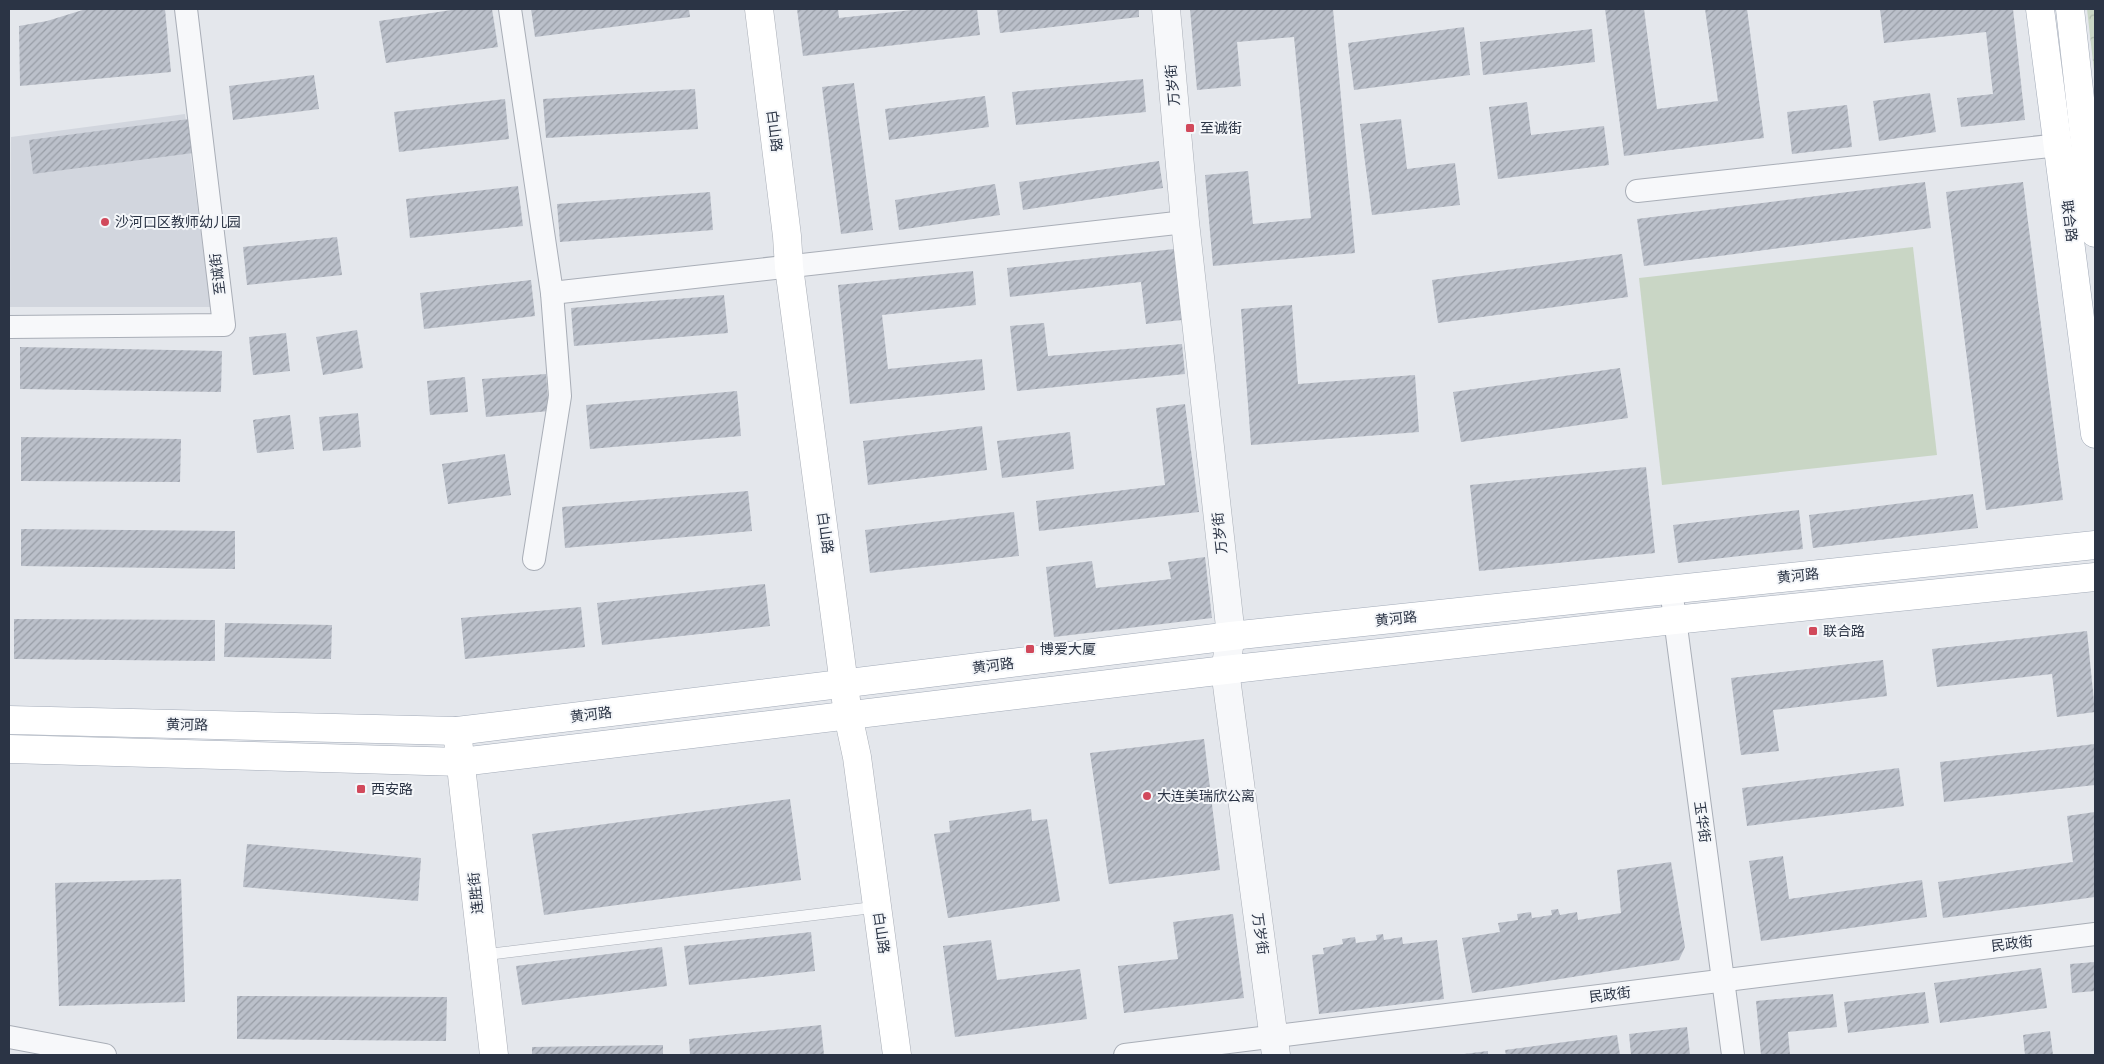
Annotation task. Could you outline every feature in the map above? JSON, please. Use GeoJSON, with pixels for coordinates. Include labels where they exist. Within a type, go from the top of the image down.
{"type":"FeatureCollection","features":[{"type":"Feature","properties":{"kind":"main road","name":"白山路"},"geometry":{"type":"LineString","coordinates":[[759,9],[787,236],[789,267],[844,685],[857,757],[898,1055]]}},
{"type":"Feature","properties":{"kind":"main road","name":"联合路"},"geometry":{"type":"LineString","coordinates":[[2040,9],[2095,434]]}},
{"type":"Feature","properties":{"kind":"main road","name":"联合路"},"geometry":{"type":"LineString","coordinates":[[2070,9],[2089,122],[2095,233]]}},
{"type":"Feature","properties":{"kind":"main road","name":"黄河路"},"geometry":{"type":"LineString","coordinates":[[9,720],[457,731],[1231,636],[2095,545]]}},
{"type":"Feature","properties":{"kind":"main road"},"geometry":{"type":"LineString","coordinates":[[9,749],[461,762],[1225,670],[1674,620],[2095,577]]}},
{"type":"Feature","properties":{"kind":"main road","name":"连胜街"},"geometry":{"type":"LineString","coordinates":[[457,731],[494,1055]]}},
{"type":"Feature","properties":{"kind":"street","name":"至诚街"},"geometry":{"type":"LineString","coordinates":[[9,327],[224,325],[186,9]]}},
{"type":"Feature","properties":{"kind":"street"},"geometry":{"type":"LineString","coordinates":[[510,9],[552,293],[560,396],[534,559]]}},
{"type":"Feature","properties":{"kind":"street","name":"万岁街"},"geometry":{"type":"LineString","coordinates":[[1166,9],[1185,222],[1231,636],[1225,670],[1275,1046]]}},
{"type":"Feature","properties":{"kind":"street"},"geometry":{"type":"LineString","coordinates":[[1637,191],[2059,145]]}},
{"type":"Feature","properties":{"kind":"street"},"geometry":{"type":"LineString","coordinates":[[552,293],[1185,222]]}},
{"type":"Feature","properties":{"kind":"street","name":"玉华街"},"geometry":{"type":"LineString","coordinates":[[1671,590],[1733,1055]]}},
{"type":"Feature","properties":{"kind":"street","name":"民政街"},"geometry":{"type":"LineString","coordinates":[[1125,1055],[1275,1046],[1724,981],[2095,934]]}},
{"type":"Feature","properties":{"kind":"street"},"geometry":{"type":"LineString","coordinates":[[9,1037],[105,1055]]}},
{"type":"Feature","properties":{"kind":"lane"},"geometry":{"type":"LineString","coordinates":[[483,955],[877,907]]}},
{"type":"Feature","properties":{"kind":"shaded area","name":"沙河口区教师幼儿园"},"geometry":{"type":"Polygon","coordinates":[[[185,114],[211,307],[10,307],[11,137],[185,114]]]}},
{"type":"Feature","properties":{"kind":"green space"},"geometry":{"type":"Polygon","coordinates":[[[2087,9],[2095,9],[2095,80],[2087,9]]]}},
{"type":"Feature","properties":{"kind":"green space"},"geometry":{"type":"Polygon","coordinates":[[[1913,247],[1937,455],[1662,485],[1639,278],[1913,247]]]}},
{"type":"Feature","properties":{"kind":"building"},"geometry":{"type":"Polygon","coordinates":[[[86,9],[165,9],[171,72],[20,86],[19,26],[47,21],[86,9]]]}},
{"type":"Feature","properties":{"kind":"building"},"geometry":{"type":"Polygon","coordinates":[[[458,9],[492,9],[498,47],[386,63],[379,21],[458,9]]]}},
{"type":"Feature","properties":{"kind":"building"},"geometry":{"type":"Polygon","coordinates":[[[531,9],[689,9],[690,17],[535,37],[531,9]]]}},
{"type":"Feature","properties":{"kind":"building"},"geometry":{"type":"Polygon","coordinates":[[[797,9],[838,9],[839,18],[921,9],[977,9],[980,35],[803,56],[797,9]]]}},
{"type":"Feature","properties":{"kind":"building"},"geometry":{"type":"Polygon","coordinates":[[[997,9],[1139,9],[1139,17],[1000,33],[997,9]]]}},
{"type":"Feature","properties":{"kind":"building"},"geometry":{"type":"Polygon","coordinates":[[[1190,9],[1333,9],[1355,253],[1213,266],[1205,175],[1248,171],[1253,224],[1311,218],[1294,37],[1237,42],[1241,86],[1197,90],[1190,9]]]}},
{"type":"Feature","properties":{"kind":"building"},"geometry":{"type":"Polygon","coordinates":[[[1605,9],[1644,9],[1657,109],[1718,101],[1705,9],[1747,9],[1764,138],[1624,156],[1605,9]]]}},
{"type":"Feature","properties":{"kind":"building"},"geometry":{"type":"Polygon","coordinates":[[[1880,9],[2013,9],[2025,120],[1961,127],[1957,98],[1993,94],[1986,32],[1884,43],[1880,9]]]}},
{"type":"Feature","properties":{"kind":"building"},"geometry":{"type":"Polygon","coordinates":[[[1464,27],[1470,75],[1354,90],[1348,43],[1464,27]]]}},
{"type":"Feature","properties":{"kind":"building"},"geometry":{"type":"Polygon","coordinates":[[[1592,29],[1595,62],[1483,75],[1480,42],[1592,29]]]}},
{"type":"Feature","properties":{"kind":"building"},"geometry":{"type":"Polygon","coordinates":[[[314,75],[319,109],[233,120],[229,86],[314,75]]]}},
{"type":"Feature","properties":{"kind":"building"},"geometry":{"type":"Polygon","coordinates":[[[1143,79],[1146,112],[1016,125],[1012,92],[1143,79]]]}},
{"type":"Feature","properties":{"kind":"building"},"geometry":{"type":"Polygon","coordinates":[[[854,83],[873,230],[841,234],[822,87],[854,83]]]}},
{"type":"Feature","properties":{"kind":"building"},"geometry":{"type":"Polygon","coordinates":[[[695,89],[698,129],[546,138],[543,99],[695,89]]]}},
{"type":"Feature","properties":{"kind":"building"},"geometry":{"type":"Polygon","coordinates":[[[1930,93],[1936,132],[1879,141],[1873,101],[1930,93]]]}},
{"type":"Feature","properties":{"kind":"building"},"geometry":{"type":"Polygon","coordinates":[[[985,96],[989,127],[889,140],[885,109],[985,96]]]}},
{"type":"Feature","properties":{"kind":"building"},"geometry":{"type":"Polygon","coordinates":[[[505,99],[509,139],[399,152],[394,112],[505,99]]]}},
{"type":"Feature","properties":{"kind":"building"},"geometry":{"type":"Polygon","coordinates":[[[1527,102],[1531,135],[1604,126],[1609,165],[1498,179],[1489,107],[1527,102]]]}},
{"type":"Feature","properties":{"kind":"building"},"geometry":{"type":"Polygon","coordinates":[[[1847,105],[1852,147],[1792,154],[1787,112],[1847,105]]]}},
{"type":"Feature","properties":{"kind":"building"},"geometry":{"type":"Polygon","coordinates":[[[189,119],[193,153],[33,174],[29,140],[189,119]]]}},
{"type":"Feature","properties":{"kind":"building"},"geometry":{"type":"Polygon","coordinates":[[[1401,119],[1407,169],[1455,163],[1460,205],[1372,215],[1360,124],[1401,119]]]}},
{"type":"Feature","properties":{"kind":"building"},"geometry":{"type":"Polygon","coordinates":[[[1159,161],[1163,188],[1023,210],[1019,182],[1159,161]]]}},
{"type":"Feature","properties":{"kind":"building"},"geometry":{"type":"Polygon","coordinates":[[[1925,182],[1931,228],[1644,266],[1637,219],[1925,182]]]}},
{"type":"Feature","properties":{"kind":"building"},"geometry":{"type":"Polygon","coordinates":[[[2023,182],[2063,500],[1986,510],[1946,192],[2023,182]]]}},
{"type":"Feature","properties":{"kind":"building"},"geometry":{"type":"Polygon","coordinates":[[[995,184],[1000,215],[899,230],[895,200],[995,184]]]}},
{"type":"Feature","properties":{"kind":"building"},"geometry":{"type":"Polygon","coordinates":[[[518,186],[523,226],[410,238],[406,199],[518,186]]]}},
{"type":"Feature","properties":{"kind":"building"},"geometry":{"type":"Polygon","coordinates":[[[710,192],[713,230],[560,242],[557,204],[710,192]]]}},
{"type":"Feature","properties":{"kind":"building"},"geometry":{"type":"Polygon","coordinates":[[[337,237],[342,275],[247,285],[243,247],[337,237]]]}},
{"type":"Feature","properties":{"kind":"building"},"geometry":{"type":"Polygon","coordinates":[[[1174,249],[1182,320],[1146,324],[1141,282],[1010,297],[1007,268],[1174,249]]]}},
{"type":"Feature","properties":{"kind":"building"},"geometry":{"type":"Polygon","coordinates":[[[1622,254],[1628,297],[1438,323],[1432,280],[1622,254]]]}},
{"type":"Feature","properties":{"kind":"building"},"geometry":{"type":"Polygon","coordinates":[[[973,271],[976,305],[882,315],[888,369],[982,359],[985,390],[850,404],[838,285],[973,271]]]}},
{"type":"Feature","properties":{"kind":"building"},"geometry":{"type":"Polygon","coordinates":[[[531,280],[535,316],[424,329],[420,293],[531,280]]]}},
{"type":"Feature","properties":{"kind":"building"},"geometry":{"type":"Polygon","coordinates":[[[724,295],[728,333],[574,346],[571,308],[724,295]]]}},
{"type":"Feature","properties":{"kind":"building"},"geometry":{"type":"Polygon","coordinates":[[[1292,305],[1298,384],[1415,375],[1419,432],[1251,445],[1241,309],[1292,305]]]}},
{"type":"Feature","properties":{"kind":"building"},"geometry":{"type":"Polygon","coordinates":[[[1044,323],[1048,356],[1182,344],[1185,374],[1017,391],[1010,326],[1044,323]]]}},
{"type":"Feature","properties":{"kind":"building"},"geometry":{"type":"Polygon","coordinates":[[[357,330],[363,368],[323,375],[316,337],[357,330]]]}},
{"type":"Feature","properties":{"kind":"building"},"geometry":{"type":"Polygon","coordinates":[[[286,333],[290,371],[253,375],[249,337],[286,333]]]}},
{"type":"Feature","properties":{"kind":"building"},"geometry":{"type":"Polygon","coordinates":[[[20,347],[222,351],[221,392],[20,389],[20,347]]]}},
{"type":"Feature","properties":{"kind":"building"},"geometry":{"type":"Polygon","coordinates":[[[1620,368],[1628,418],[1461,442],[1453,392],[1620,368]]]}},
{"type":"Feature","properties":{"kind":"building"},"geometry":{"type":"Polygon","coordinates":[[[546,374],[549,411],[486,417],[482,379],[546,374]]]}},
{"type":"Feature","properties":{"kind":"building"},"geometry":{"type":"Polygon","coordinates":[[[465,377],[468,412],[430,415],[427,381],[465,377]]]}},
{"type":"Feature","properties":{"kind":"building"},"geometry":{"type":"Polygon","coordinates":[[[737,391],[741,436],[590,449],[586,405],[737,391]]]}},
{"type":"Feature","properties":{"kind":"building"},"geometry":{"type":"Polygon","coordinates":[[[1185,404],[1199,512],[1039,531],[1036,501],[1165,485],[1156,408],[1185,404]]]}},
{"type":"Feature","properties":{"kind":"building"},"geometry":{"type":"Polygon","coordinates":[[[358,413],[361,447],[323,451],[319,417],[358,413]]]}},
{"type":"Feature","properties":{"kind":"building"},"geometry":{"type":"Polygon","coordinates":[[[290,415],[294,449],[257,453],[253,420],[290,415]]]}},
{"type":"Feature","properties":{"kind":"building"},"geometry":{"type":"Polygon","coordinates":[[[982,426],[987,470],[868,485],[863,441],[982,426]]]}},
{"type":"Feature","properties":{"kind":"building"},"geometry":{"type":"Polygon","coordinates":[[[1070,432],[1074,469],[1002,478],[997,441],[1070,432]]]}},
{"type":"Feature","properties":{"kind":"building"},"geometry":{"type":"Polygon","coordinates":[[[21,437],[181,439],[180,482],[21,481],[21,437]]]}},
{"type":"Feature","properties":{"kind":"building"},"geometry":{"type":"Polygon","coordinates":[[[505,454],[511,495],[448,504],[442,464],[505,454]]]}},
{"type":"Feature","properties":{"kind":"building"},"geometry":{"type":"Polygon","coordinates":[[[1646,467],[1655,553],[1479,571],[1470,485],[1646,467]]]}},
{"type":"Feature","properties":{"kind":"building"},"geometry":{"type":"Polygon","coordinates":[[[748,491],[752,531],[565,548],[562,507],[748,491]]]}},
{"type":"Feature","properties":{"kind":"building"},"geometry":{"type":"Polygon","coordinates":[[[1973,494],[1978,528],[1813,548],[1809,515],[1973,494]]]}},
{"type":"Feature","properties":{"kind":"building"},"geometry":{"type":"Polygon","coordinates":[[[1799,510],[1803,549],[1678,563],[1673,525],[1799,510]]]}},
{"type":"Feature","properties":{"kind":"building"},"geometry":{"type":"Polygon","coordinates":[[[1014,512],[1019,556],[870,573],[865,530],[1014,512]]]}},
{"type":"Feature","properties":{"kind":"building"},"geometry":{"type":"Polygon","coordinates":[[[21,529],[235,531],[235,569],[21,566],[21,529]]]}},
{"type":"Feature","properties":{"kind":"building"},"geometry":{"type":"Polygon","coordinates":[[[1205,557],[1212,618],[1054,637],[1046,567],[1092,561],[1096,588],[1171,579],[1168,562],[1205,557]]]}},
{"type":"Feature","properties":{"kind":"building"},"geometry":{"type":"Polygon","coordinates":[[[765,584],[770,626],[602,645],[597,603],[765,584]]]}},
{"type":"Feature","properties":{"kind":"building"},"geometry":{"type":"Polygon","coordinates":[[[581,607],[585,647],[465,659],[461,618],[581,607]]]}},
{"type":"Feature","properties":{"kind":"building"},"geometry":{"type":"Polygon","coordinates":[[[14,619],[215,620],[215,661],[14,659],[14,619]]]}},
{"type":"Feature","properties":{"kind":"building"},"geometry":{"type":"Polygon","coordinates":[[[225,623],[332,625],[331,659],[224,657],[225,623]]]}},
{"type":"Feature","properties":{"kind":"building"},"geometry":{"type":"Polygon","coordinates":[[[2087,631],[2095,712],[2057,717],[2052,674],[1937,687],[1932,649],[2087,631]]]}},
{"type":"Feature","properties":{"kind":"building"},"geometry":{"type":"Polygon","coordinates":[[[1883,660],[1887,696],[1773,710],[1779,751],[1741,755],[1731,678],[1883,660]]]}},
{"type":"Feature","properties":{"kind":"building"},"geometry":{"type":"Polygon","coordinates":[[[1204,739],[1220,870],[1109,884],[1090,753],[1204,739]]]}},
{"type":"Feature","properties":{"kind":"building"},"geometry":{"type":"Polygon","coordinates":[[[2095,744],[2095,785],[1944,802],[1940,762],[2095,744]]]}},
{"type":"Feature","properties":{"kind":"building"},"geometry":{"type":"Polygon","coordinates":[[[1899,768],[1904,806],[1747,826],[1742,788],[1899,768]]]}},
{"type":"Feature","properties":{"kind":"building"},"geometry":{"type":"Polygon","coordinates":[[[790,799],[801,880],[544,915],[532,834],[790,799]]]}},
{"type":"Feature","properties":{"kind":"building"},"geometry":{"type":"Polygon","coordinates":[[[1031,809],[1032,821],[1047,819],[1060,901],[948,918],[934,834],[950,832],[949,821],[1031,809]]]}},
{"type":"Feature","properties":{"kind":"building"},"geometry":{"type":"Polygon","coordinates":[[[2095,812],[2095,897],[1943,918],[1938,882],[2073,862],[2067,816],[2095,812]]]}},
{"type":"Feature","properties":{"kind":"building"},"geometry":{"type":"Polygon","coordinates":[[[247,844],[421,858],[418,901],[243,887],[247,844]]]}},
{"type":"Feature","properties":{"kind":"building"},"geometry":{"type":"Polygon","coordinates":[[[1783,856],[1789,899],[1922,880],[1927,917],[1761,941],[1749,861],[1783,856]]]}},
{"type":"Feature","properties":{"kind":"building"},"geometry":{"type":"Polygon","coordinates":[[[1671,862],[1685,947],[1679,960],[1472,993],[1462,938],[1500,932],[1498,923],[1518,920],[1517,914],[1531,912],[1532,918],[1552,915],[1551,910],[1558,909],[1560,915],[1577,912],[1578,920],[1621,913],[1617,870],[1671,862]]]}},
{"type":"Feature","properties":{"kind":"building"},"geometry":{"type":"Polygon","coordinates":[[[181,879],[185,1002],[59,1006],[55,883],[181,879]]]}},
{"type":"Feature","properties":{"kind":"building"},"geometry":{"type":"Polygon","coordinates":[[[1233,914],[1244,998],[1124,1013],[1118,966],[1178,959],[1173,922],[1233,914]]]}},
{"type":"Feature","properties":{"kind":"building"},"geometry":{"type":"Polygon","coordinates":[[[811,932],[815,971],[689,985],[684,946],[811,932]]]}},
{"type":"Feature","properties":{"kind":"building"},"geometry":{"type":"Polygon","coordinates":[[[1383,934],[1384,940],[1402,937],[1403,944],[1437,940],[1444,999],[1319,1014],[1312,955],[1324,954],[1323,948],[1343,944],[1342,939],[1355,937],[1356,943],[1377,940],[1376,935],[1383,934]]]}},
{"type":"Feature","properties":{"kind":"building"},"geometry":{"type":"Polygon","coordinates":[[[991,940],[997,980],[1080,969],[1087,1019],[955,1037],[943,946],[991,940]]]}},
{"type":"Feature","properties":{"kind":"building"},"geometry":{"type":"Polygon","coordinates":[[[662,947],[667,986],[522,1005],[516,966],[662,947]]]}},
{"type":"Feature","properties":{"kind":"building"},"geometry":{"type":"Polygon","coordinates":[[[2095,962],[2095,991],[2072,993],[2070,964],[2095,962]]]}},
{"type":"Feature","properties":{"kind":"building"},"geometry":{"type":"Polygon","coordinates":[[[2041,968],[2047,1008],[1940,1023],[1934,983],[2041,968]]]}},
{"type":"Feature","properties":{"kind":"building"},"geometry":{"type":"Polygon","coordinates":[[[1925,992],[1929,1023],[1848,1033],[1844,1002],[1925,992]]]}},
{"type":"Feature","properties":{"kind":"building"},"geometry":{"type":"Polygon","coordinates":[[[1833,994],[1837,1027],[1788,1032],[1790,1055],[1761,1055],[1756,1001],[1833,994]]]}},
{"type":"Feature","properties":{"kind":"building"},"geometry":{"type":"Polygon","coordinates":[[[237,996],[447,997],[446,1041],[237,1039],[237,996]]]}},
{"type":"Feature","properties":{"kind":"building"},"geometry":{"type":"Polygon","coordinates":[[[821,1025],[824,1055],[690,1055],[689,1039],[821,1025]]]}},
{"type":"Feature","properties":{"kind":"building"},"geometry":{"type":"Polygon","coordinates":[[[1687,1027],[1690,1055],[1631,1055],[1629,1034],[1687,1027]]]}},
{"type":"Feature","properties":{"kind":"building"},"geometry":{"type":"Polygon","coordinates":[[[2050,1031],[2053,1055],[2025,1055],[2023,1035],[2050,1031]]]}},
{"type":"Feature","properties":{"kind":"building"},"geometry":{"type":"Polygon","coordinates":[[[1617,1035],[1620,1055],[1506,1055],[1505,1050],[1617,1035]]]}},
{"type":"Feature","properties":{"kind":"building"},"geometry":{"type":"Polygon","coordinates":[[[663,1045],[663,1055],[532,1055],[532,1047],[663,1045]]]}},
{"type":"Feature","properties":{"kind":"building"},"geometry":{"type":"Polygon","coordinates":[[[1488,1051],[1488,1055],[1464,1055],[1464,1054],[1488,1051]]]}},
{"type":"Feature","properties":{"kind":"place","name":"至诚街"},"geometry":{"type":"Point","coordinates":[1190,128]}},
{"type":"Feature","properties":{"kind":"place","name":"沙河口区教师幼儿园"},"geometry":{"type":"Point","coordinates":[105,222]}},
{"type":"Feature","properties":{"kind":"place","name":"联合路"},"geometry":{"type":"Point","coordinates":[1813,631]}},
{"type":"Feature","properties":{"kind":"place","name":"博爱大厦"},"geometry":{"type":"Point","coordinates":[1030,649]}},
{"type":"Feature","properties":{"kind":"place","name":"西安路"},"geometry":{"type":"Point","coordinates":[361,789]}},
{"type":"Feature","properties":{"kind":"place","name":"大连美瑞欣公离"},"geometry":{"type":"Point","coordinates":[1147,796]}}]}
